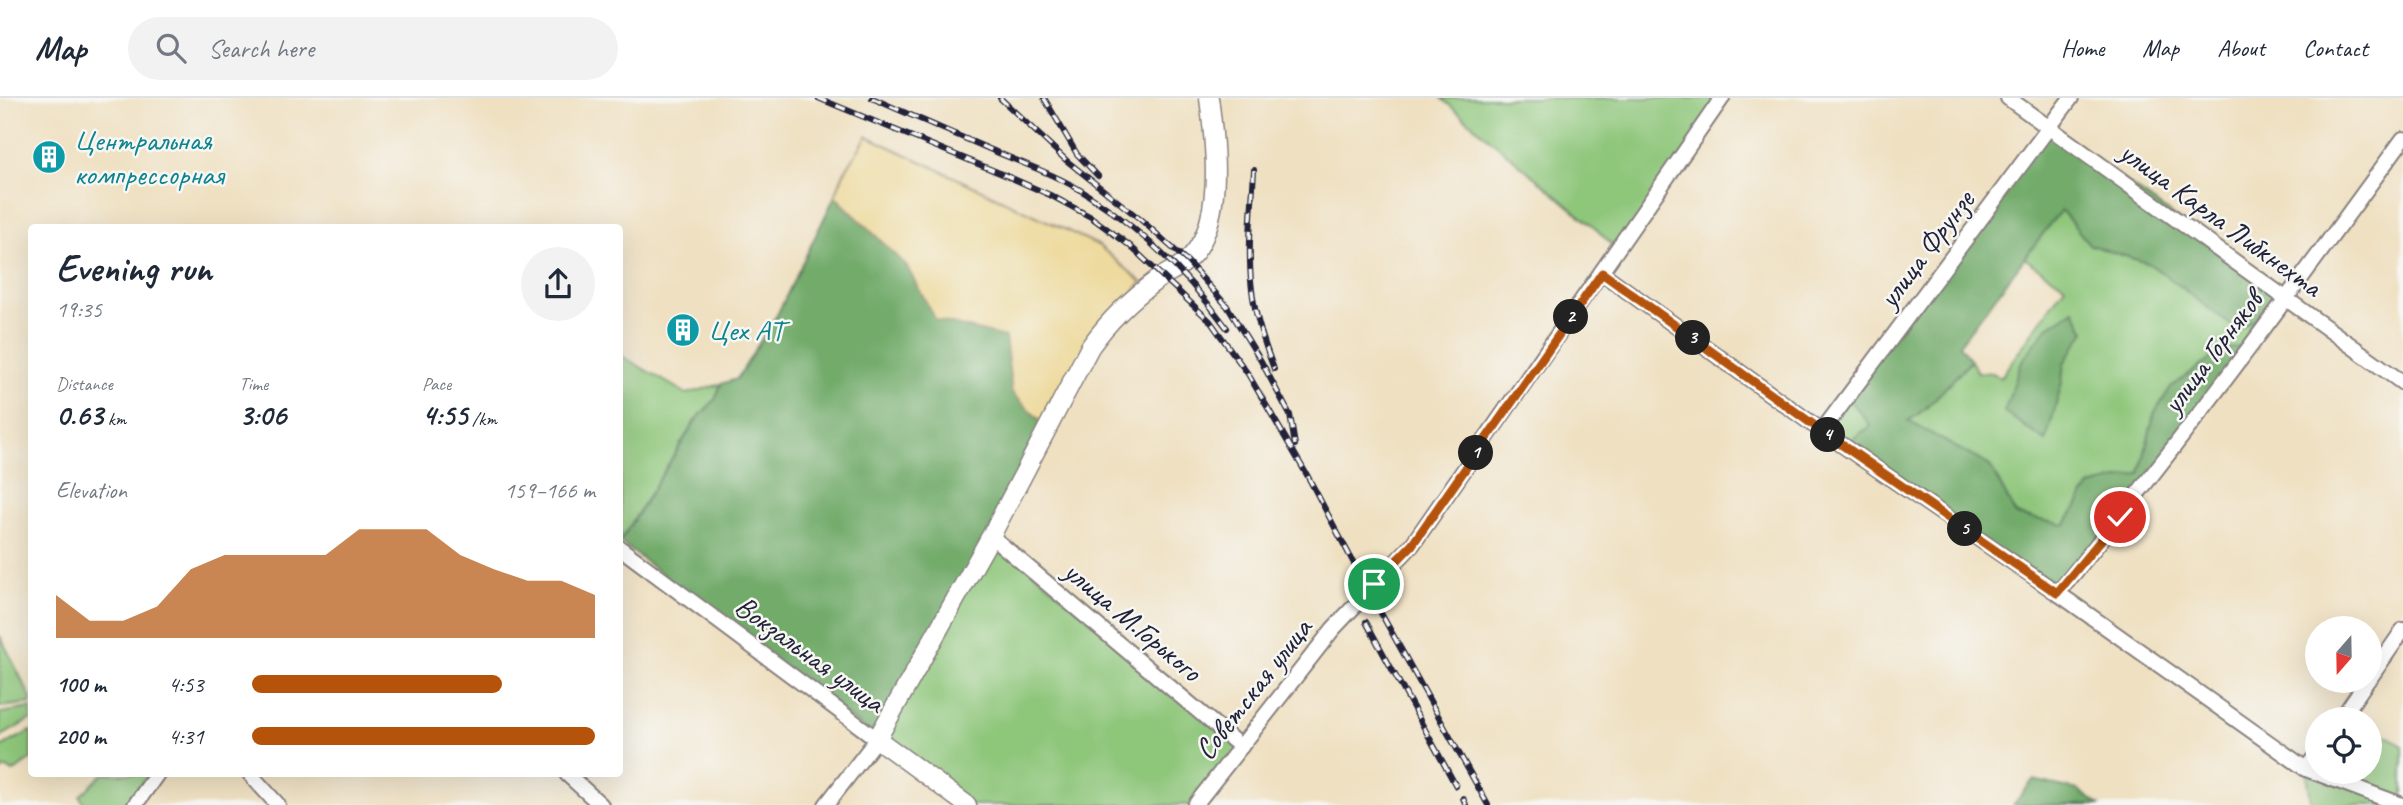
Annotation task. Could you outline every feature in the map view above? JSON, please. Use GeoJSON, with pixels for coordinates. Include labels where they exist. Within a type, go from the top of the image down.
{"type":"FeatureCollection","features":[{"type":"Feature","properties":{"kind":"main road"},"geometry":{"type":"LineString","coordinates":[[877,738],[991,536],[1072,379],[1099,334],[1110,320],[1146,289],[1187,261],[1205,235],[1214,194],[1214,137],[1209,98]]}},
{"type":"Feature","properties":{"kind":"main road","name":"Вокзальная улица"},"geometry":{"type":"LineString","coordinates":[[877,738],[967,805]]}},
{"type":"Feature","properties":{"kind":"street","name":"Советская улица"},"geometry":{"type":"LineString","coordinates":[[1195,805],[1333,629],[1412,545],[1722,98]]}},
{"type":"Feature","properties":{"kind":"street","name":"улица Карла Либкнехта"},"geometry":{"type":"LineString","coordinates":[[2008,98],[2403,383]]}},
{"type":"Feature","properties":{"kind":"street","name":"улица Фрунзе"},"geometry":{"type":"LineString","coordinates":[[1822,431],[2071,98]]}},
{"type":"Feature","properties":{"kind":"street","name":"улица Горняков"},"geometry":{"type":"LineString","coordinates":[[2057,593],[2120,517],[2287,298],[2403,139]]}},
{"type":"Feature","properties":{"kind":"street"},"geometry":{"type":"LineString","coordinates":[[1602,273],[1822,431],[2305,768]]}},
{"type":"Feature","properties":{"kind":"street","name":"улица М.Горького"},"geometry":{"type":"LineString","coordinates":[[991,536],[1241,747]]}},
{"type":"Feature","properties":{"kind":"street","name":"Вокзальная улица"},"geometry":{"type":"LineString","coordinates":[[623,550],[877,738]]}},
{"type":"Feature","properties":{"kind":"street"},"geometry":{"type":"LineString","coordinates":[[2382,659],[2403,630]]}},
{"type":"Feature","properties":{"kind":"street"},"geometry":{"type":"LineString","coordinates":[[826,805],[877,738]]}},
{"type":"Feature","properties":{"kind":"street"},"geometry":{"type":"LineString","coordinates":[[135,805],[155,777]]}},
{"type":"Feature","properties":{"kind":"street"},"geometry":{"type":"LineString","coordinates":[[253,777],[278,805]]}},
{"type":"Feature","properties":{"kind":"street"},"geometry":{"type":"LineString","coordinates":[[570,777],[601,805]]}},
{"type":"Feature","properties":{"kind":"street"},"geometry":{"type":"LineString","coordinates":[[2346,784],[2402,805]]}},
{"type":"Feature","properties":{"kind":"green space"},"geometry":{"type":"Polygon","coordinates":[[[1441,98],[1722,98],[1617,250],[1441,98]]]}},
{"type":"Feature","properties":{"kind":"green space"},"geometry":{"type":"Polygon","coordinates":[[[2050,127],[2287,298],[2238,330],[2150,264],[2090,245],[2061,210],[1959,345],[1971,361],[1925,409],[1908,421],[1990,466],[2016,515],[2065,525],[2090,486],[2140,474],[2154,414],[2171,387],[2221,351],[2252,344],[2058,593],[1849,449],[1855,437],[1871,426],[1848,397],[2050,127]]]}},
{"type":"Feature","properties":{"kind":"green space"},"geometry":{"type":"Polygon","coordinates":[[[835,196],[906,265],[936,320],[1006,337],[1012,393],[1047,427],[877,739],[623,544],[623,537],[697,419],[715,400],[721,384],[737,379],[778,313],[835,196]]]}},
{"type":"Feature","properties":{"kind":"green space"},"geometry":{"type":"Polygon","coordinates":[[[2061,209],[2090,245],[2150,264],[2238,330],[2287,298],[2252,344],[2154,414],[2140,474],[2090,486],[2065,526],[2016,515],[1990,466],[1907,422],[1925,409],[1971,361],[1977,372],[1993,373],[2000,378],[2065,286],[2024,258],[2061,209]]]}},
{"type":"Feature","properties":{"kind":"green space"},"geometry":{"type":"Polygon","coordinates":[[[2074,310],[2085,331],[2064,363],[2062,382],[2046,441],[2004,412],[2022,361],[2047,328],[2074,310]]]}},
{"type":"Feature","properties":{"kind":"green space"},"geometry":{"type":"Polygon","coordinates":[[[623,357],[687,394],[721,384],[715,400],[696,419],[623,537],[623,357]]]}},
{"type":"Feature","properties":{"kind":"green space"},"geometry":{"type":"Polygon","coordinates":[[[1848,397],[1871,426],[1855,437],[1849,449],[1822,431],[1848,397]]]}},
{"type":"Feature","properties":{"kind":"green space"},"geometry":{"type":"Polygon","coordinates":[[[991,536],[1241,747],[1195,805],[967,805],[877,739],[991,536]]]}},
{"type":"Feature","properties":{"kind":"green space"},"geometry":{"type":"Polygon","coordinates":[[[0,636],[28,692],[28,703],[0,707],[0,636]]]}},
{"type":"Feature","properties":{"kind":"green space"},"geometry":{"type":"Polygon","coordinates":[[[28,708],[28,721],[0,737],[0,713],[28,708]]]}},
{"type":"Feature","properties":{"kind":"green space"},"geometry":{"type":"Polygon","coordinates":[[[28,733],[28,761],[13,772],[7,768],[0,771],[0,747],[28,733]]]}},
{"type":"Feature","properties":{"kind":"green space"},"geometry":{"type":"Polygon","coordinates":[[[2382,733],[2403,746],[2403,805],[2312,805],[2308,784],[2382,784],[2382,733]]]}},
{"type":"Feature","properties":{"kind":"green space"},"geometry":{"type":"Polygon","coordinates":[[[100,777],[147,777],[126,805],[84,805],[80,796],[100,777]]]}},
{"type":"Feature","properties":{"kind":"green space"},"geometry":{"type":"Polygon","coordinates":[[[2033,780],[2078,790],[2099,805],[2013,805],[2033,780]]]}},
{"type":"Feature","properties":{"kind":"sand"},"geometry":{"type":"Polygon","coordinates":[[[867,136],[1098,245],[1142,282],[1110,320],[1047,427],[1012,393],[1005,337],[936,320],[906,265],[835,196],[844,173],[867,136]]]}},
{"type":"Feature","properties":{"kind":"railway"},"geometry":{"type":"LineString","coordinates":[[818,98],[1007,176],[1091,217],[1129,245],[1210,321],[1248,374],[1307,475],[1488,805]]}},
{"type":"Feature","properties":{"kind":"railway"},"geometry":{"type":"LineString","coordinates":[[872,98],[1052,175],[1085,193],[1144,237],[1162,254],[1197,290],[1227,328]]}},
{"type":"Feature","properties":{"kind":"railway"},"geometry":{"type":"LineString","coordinates":[[1000,98],[1067,161],[1140,219],[1187,261],[1227,306],[1290,415],[1295,445]]}},
{"type":"Feature","properties":{"kind":"railway"},"geometry":{"type":"LineString","coordinates":[[1044,98],[1077,154],[1098,176]]}},
{"type":"Feature","properties":{"kind":"railway"},"geometry":{"type":"LineString","coordinates":[[1254,170],[1250,245],[1252,290],[1260,330],[1274,369]]}},
{"type":"Feature","properties":{"kind":"railway"},"geometry":{"type":"LineString","coordinates":[[1366,622],[1456,786]]}},
{"type":"Feature","properties":{"kind":"railway"},"geometry":{"type":"LineString","coordinates":[[1463,798],[1466,805]]}},
{"type":"Feature","properties":{"kind":"place","name":"Центральная компрессорная"},"geometry":{"type":"Point","coordinates":[49,157]}},
{"type":"Feature","properties":{"kind":"place","name":"Цех АТ"},"geometry":{"type":"Point","coordinates":[683,330]}},
{"type":"Feature","properties":{"kind":"route"},"geometry":{"type":"LineString","coordinates":[[1374,584],[1412,545],[1602,273],[1822,431],[2057,593],[2120,517]]}}]}
